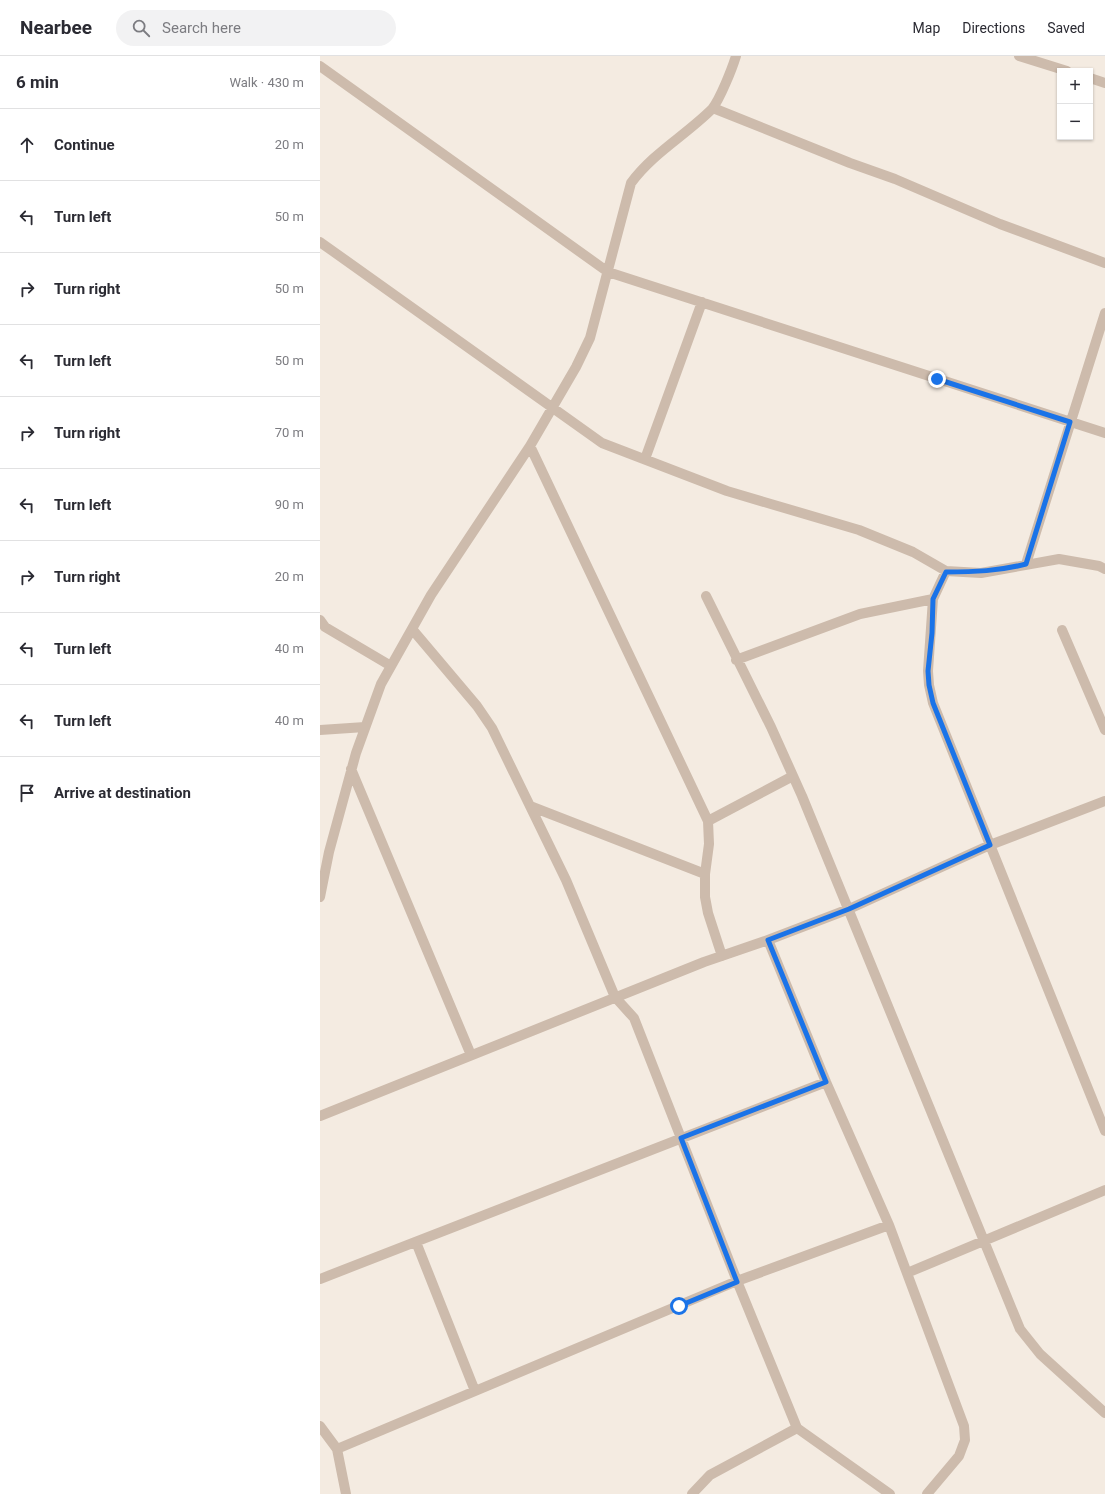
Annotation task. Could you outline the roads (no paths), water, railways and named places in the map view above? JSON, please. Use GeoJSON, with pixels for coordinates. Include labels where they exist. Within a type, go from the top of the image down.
{"type":"FeatureCollection","features":[{"type":"Feature","properties":{"kind":"street"},"geometry":{"type":"LineString","coordinates":[[320,897],[323,878],[351,769],[381,684],[431,595],[530,446],[576,367],[590,338],[631,183],[642,168],[713,108],[732,69],[736,56]]}},
{"type":"Feature","properties":{"kind":"street"},"geometry":{"type":"LineString","coordinates":[[1019,56],[1057,68]]}},
{"type":"Feature","properties":{"kind":"street"},"geometry":{"type":"LineString","coordinates":[[320,66],[608,272],[1105,433]]}},
{"type":"Feature","properties":{"kind":"street"},"geometry":{"type":"LineString","coordinates":[[1093,79],[1105,83]]}},
{"type":"Feature","properties":{"kind":"street"},"geometry":{"type":"LineString","coordinates":[[713,108],[850,163],[895,179],[1000,224],[1105,263]]}},
{"type":"Feature","properties":{"kind":"street"},"geometry":{"type":"LineString","coordinates":[[320,242],[602,442],[727,491],[859,530],[913,552],[946,572],[981,573],[1059,559],[1099,566],[1105,569]]}},
{"type":"Feature","properties":{"kind":"street"},"geometry":{"type":"LineString","coordinates":[[645,459],[702,302]]}},
{"type":"Feature","properties":{"kind":"street"},"geometry":{"type":"LineString","coordinates":[[1026,564],[1105,313]]}},
{"type":"Feature","properties":{"kind":"street"},"geometry":{"type":"LineString","coordinates":[[530,446],[708,821],[709,844],[705,874],[705,897],[708,913],[722,956]]}},
{"type":"Feature","properties":{"kind":"street"},"geometry":{"type":"LineString","coordinates":[[946,572],[933,599],[932,633],[928,671],[933,703],[1105,1131]]}},
{"type":"Feature","properties":{"kind":"street"},"geometry":{"type":"LineString","coordinates":[[706,596],[736,660],[771,727],[793,776],[849,909],[1020,1329],[1040,1354],[1105,1413]]}},
{"type":"Feature","properties":{"kind":"street"},"geometry":{"type":"LineString","coordinates":[[736,660],[860,614],[933,599]]}},
{"type":"Feature","properties":{"kind":"street"},"geometry":{"type":"LineString","coordinates":[[320,620],[325,627],[391,666]]}},
{"type":"Feature","properties":{"kind":"street"},"geometry":{"type":"LineString","coordinates":[[412,629],[477,706],[492,728],[566,880],[615,997],[634,1018],[737,1282],[797,1428],[890,1494]]}},
{"type":"Feature","properties":{"kind":"street"},"geometry":{"type":"LineString","coordinates":[[1062,630],[1105,730]]}},
{"type":"Feature","properties":{"kind":"street"},"geometry":{"type":"LineString","coordinates":[[320,730],[365,727]]}},
{"type":"Feature","properties":{"kind":"street"},"geometry":{"type":"LineString","coordinates":[[351,769],[471,1055]]}},
{"type":"Feature","properties":{"kind":"street"},"geometry":{"type":"LineString","coordinates":[[708,821],[793,776]]}},
{"type":"Feature","properties":{"kind":"street"},"geometry":{"type":"LineString","coordinates":[[320,1116],[615,997],[849,909],[990,845],[1105,800]]}},
{"type":"Feature","properties":{"kind":"street"},"geometry":{"type":"LineString","coordinates":[[530,806],[705,874]]}},
{"type":"Feature","properties":{"kind":"street"},"geometry":{"type":"LineString","coordinates":[[768,940],[826,1082],[907,1272],[964,1426],[965,1440],[959,1456],[927,1494]]}},
{"type":"Feature","properties":{"kind":"street"},"geometry":{"type":"LineString","coordinates":[[320,1280],[826,1082]]}},
{"type":"Feature","properties":{"kind":"street"},"geometry":{"type":"LineString","coordinates":[[907,1272],[1105,1190]]}},
{"type":"Feature","properties":{"kind":"street"},"geometry":{"type":"LineString","coordinates":[[337,1449],[737,1282],[888,1225]]}},
{"type":"Feature","properties":{"kind":"street"},"geometry":{"type":"LineString","coordinates":[[416,1242],[475,1391]]}},
{"type":"Feature","properties":{"kind":"street"},"geometry":{"type":"LineString","coordinates":[[320,1426],[337,1449],[346,1494]]}},
{"type":"Feature","properties":{"kind":"street"},"geometry":{"type":"LineString","coordinates":[[692,1494],[710,1475],[797,1428]]}}]}
